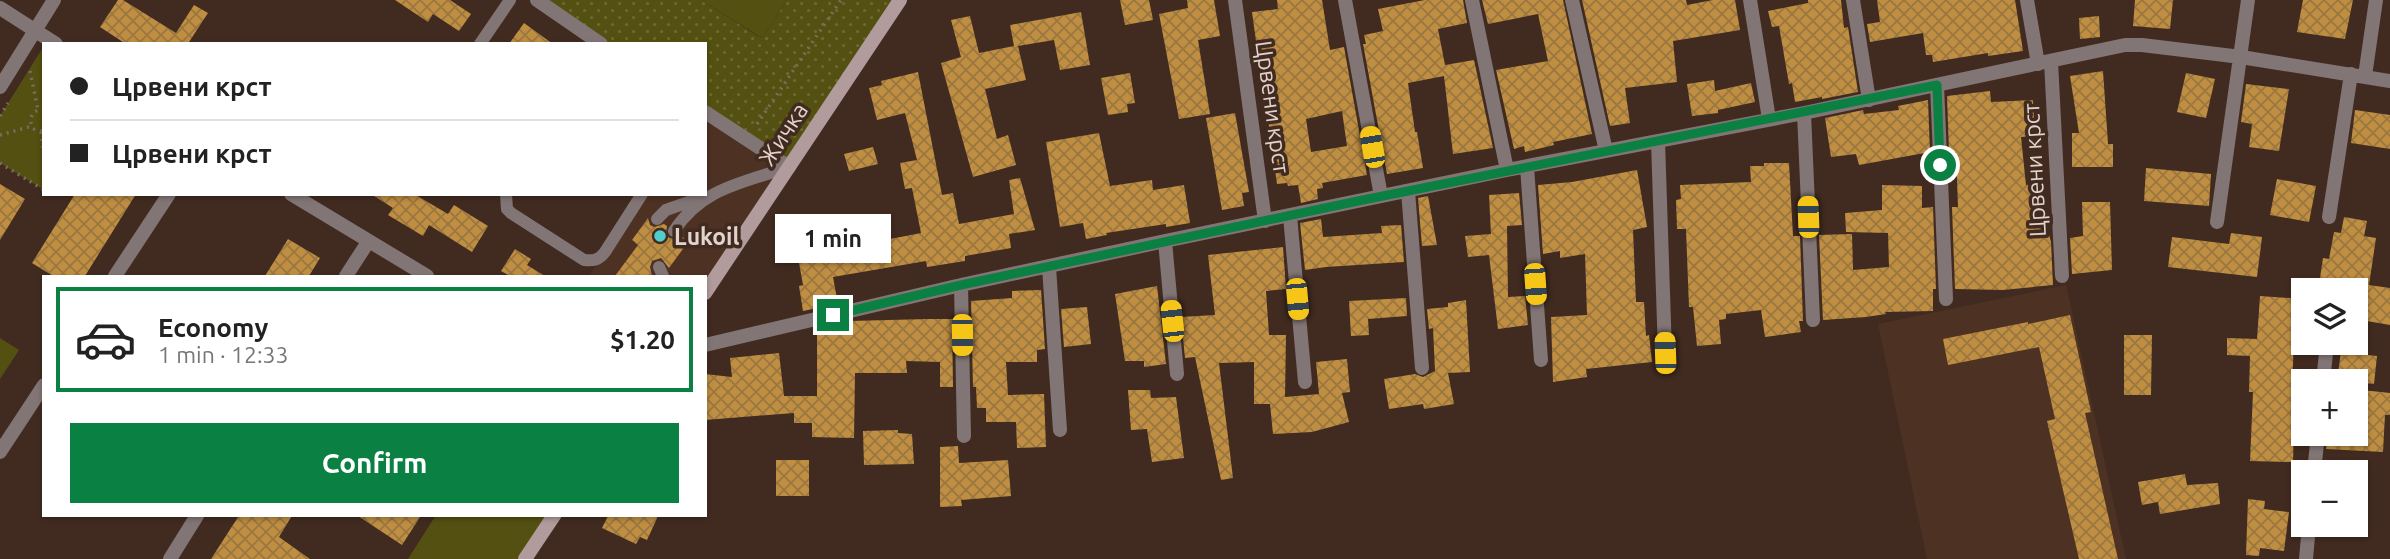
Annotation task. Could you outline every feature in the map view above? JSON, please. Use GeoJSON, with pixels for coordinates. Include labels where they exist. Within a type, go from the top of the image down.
{"type":"FeatureCollection","features":[{"type":"Feature","properties":{"kind":"main road","name":"Жичка"},"geometry":{"type":"LineString","coordinates":[[707,290],[900,0]]}},
{"type":"Feature","properties":{"kind":"main road"},"geometry":{"type":"LineString","coordinates":[[525,559],[553,517]]}},
{"type":"Feature","properties":{"kind":"street"},"geometry":{"type":"LineString","coordinates":[[0,87],[54,0]]}},
{"type":"Feature","properties":{"kind":"street"},"geometry":{"type":"LineString","coordinates":[[537,0],[598,42]]}},
{"type":"Feature","properties":{"kind":"street","name":"Црвени крст"},"geometry":{"type":"LineString","coordinates":[[1235,0],[1265,221]]}},
{"type":"Feature","properties":{"kind":"street"},"geometry":{"type":"LineString","coordinates":[[1345,0],[1381,196]]}},
{"type":"Feature","properties":{"kind":"street"},"geometry":{"type":"LineString","coordinates":[[1472,0],[1507,170]]}},
{"type":"Feature","properties":{"kind":"street"},"geometry":{"type":"LineString","coordinates":[[1572,0],[1606,151]]}},
{"type":"Feature","properties":{"kind":"street"},"geometry":{"type":"LineString","coordinates":[[1750,0],[1769,119]]}},
{"type":"Feature","properties":{"kind":"street"},"geometry":{"type":"LineString","coordinates":[[1853,0],[1869,100]]}},
{"type":"Feature","properties":{"kind":"street","name":"Црвени крст"},"geometry":{"type":"LineString","coordinates":[[2027,0],[2045,62],[2062,276]]}},
{"type":"Feature","properties":{"kind":"street"},"geometry":{"type":"LineString","coordinates":[[2217,222],[2248,0]]}},
{"type":"Feature","properties":{"kind":"street"},"geometry":{"type":"LineString","coordinates":[[2329,217],[2376,0]]}},
{"type":"Feature","properties":{"kind":"street"},"geometry":{"type":"LineString","coordinates":[[0,8],[54,42]]}},
{"type":"Feature","properties":{"kind":"street"},"geometry":{"type":"LineString","coordinates":[[707,345],[961,285],[1381,196],[1869,100],[2125,45],[2241,57],[2390,81]]}},
{"type":"Feature","properties":{"kind":"street"},"geometry":{"type":"LineString","coordinates":[[1937,85],[1946,299]]}},
{"type":"Feature","properties":{"kind":"street"},"geometry":{"type":"LineString","coordinates":[[707,112],[789,167]]}},
{"type":"Feature","properties":{"kind":"street"},"geometry":{"type":"LineString","coordinates":[[1804,113],[1813,320]]}},
{"type":"Feature","properties":{"kind":"street"},"geometry":{"type":"LineString","coordinates":[[1658,141],[1665,353]]}},
{"type":"Feature","properties":{"kind":"street"},"geometry":{"type":"LineString","coordinates":[[1527,167],[1541,360]]}},
{"type":"Feature","properties":{"kind":"street"},"geometry":{"type":"LineString","coordinates":[[1409,191],[1422,368]]}},
{"type":"Feature","properties":{"kind":"street"},"geometry":{"type":"LineString","coordinates":[[116,275],[168,196]]}},
{"type":"Feature","properties":{"kind":"street"},"geometry":{"type":"LineString","coordinates":[[294,196],[425,275]]}},
{"type":"Feature","properties":{"kind":"street"},"geometry":{"type":"LineString","coordinates":[[1290,216],[1305,382]]}},
{"type":"Feature","properties":{"kind":"street"},"geometry":{"type":"LineString","coordinates":[[347,275],[368,242]]}},
{"type":"Feature","properties":{"kind":"street"},"geometry":{"type":"LineString","coordinates":[[1165,242],[1177,374]]}},
{"type":"Feature","properties":{"kind":"street"},"geometry":{"type":"LineString","coordinates":[[1049,267],[1060,430]]}},
{"type":"Feature","properties":{"kind":"street"},"geometry":{"type":"LineString","coordinates":[[961,285],[964,436]]}},
{"type":"Feature","properties":{"kind":"street"},"geometry":{"type":"LineString","coordinates":[[0,452],[42,388]]}},
{"type":"Feature","properties":{"kind":"street"},"geometry":{"type":"LineString","coordinates":[[170,559],[196,517]]}},
{"type":"Feature","properties":{"kind":"street"},"geometry":{"type":"LineString","coordinates":[[2306,559],[2308,537]]}},
{"type":"Feature","properties":{"kind":"lane"},"geometry":{"type":"LineString","coordinates":[[481,42],[510,0]]}},
{"type":"Feature","properties":{"kind":"lane"},"geometry":{"type":"LineString","coordinates":[[707,195],[789,167]]}},
{"type":"Feature","properties":{"kind":"lane"},"geometry":{"type":"LineString","coordinates":[[674,231],[688,211],[713,193]]}},
{"type":"Feature","properties":{"kind":"lane"},"geometry":{"type":"LineString","coordinates":[[506,196],[511,214],[584,260],[593,261],[605,252],[641,196]]}},
{"type":"Feature","properties":{"kind":"lane"},"geometry":{"type":"LineString","coordinates":[[657,219],[666,210],[705,196]]}},
{"type":"Feature","properties":{"kind":"path"},"geometry":{"type":"LineString","coordinates":[[746,140],[841,0]]}},
{"type":"Feature","properties":{"kind":"path"},"geometry":{"type":"LineString","coordinates":[[30,69],[38,110]]}},
{"type":"Feature","properties":{"kind":"path"},"geometry":{"type":"LineString","coordinates":[[32,126],[32,115],[42,109]]}},
{"type":"Feature","properties":{"kind":"path"},"geometry":{"type":"LineString","coordinates":[[0,135],[32,126],[42,132]]}},
{"type":"Feature","properties":{"kind":"path"},"geometry":{"type":"LineString","coordinates":[[0,163],[42,189]]}},
{"type":"Feature","properties":{"kind":"shaded area"},"geometry":{"type":"Polygon","coordinates":[[[537,0],[701,0],[763,37],[787,0],[900,0],[789,167],[707,113],[707,42],[598,42],[537,0]]]}},
{"type":"Feature","properties":{"kind":"shaded area"},"geometry":{"type":"Polygon","coordinates":[[[701,0],[787,0],[763,37],[701,0]]]}},
{"type":"Feature","properties":{"kind":"shaded area"},"geometry":{"type":"Polygon","coordinates":[[[42,49],[42,189],[0,163],[0,116],[42,49]]]}},
{"type":"Feature","properties":{"kind":"shaded area"},"geometry":{"type":"Polygon","coordinates":[[[707,113],[789,167],[707,290],[707,275],[590,275],[641,196],[707,196],[707,113]]]}},
{"type":"Feature","properties":{"kind":"shaded area"},"geometry":{"type":"Polygon","coordinates":[[[2066,285],[2126,559],[1927,559],[1878,324],[2066,285]]]}},
{"type":"Feature","properties":{"kind":"shaded area"},"geometry":{"type":"Polygon","coordinates":[[[0,338],[19,350],[0,379],[0,338]]]}},
{"type":"Feature","properties":{"kind":"shaded area"},"geometry":{"type":"Polygon","coordinates":[[[435,517],[554,517],[525,559],[408,559],[435,517]]]}},
{"type":"Feature","properties":{"kind":"building"},"geometry":{"type":"Polygon","coordinates":[[[118,0],[123,0],[176,33],[194,5],[208,13],[189,42],[123,42],[100,27],[118,0]]]}},
{"type":"Feature","properties":{"kind":"building"},"geometry":{"type":"Polygon","coordinates":[[[395,0],[450,0],[471,14],[459,31],[433,14],[428,22],[395,0]]]}},
{"type":"Feature","properties":{"kind":"building"},"geometry":{"type":"Polygon","coordinates":[[[1120,0],[1149,0],[1153,20],[1125,25],[1120,0]]]}},
{"type":"Feature","properties":{"kind":"building"},"geometry":{"type":"Polygon","coordinates":[[[1187,0],[1214,0],[1220,36],[1198,40],[1210,114],[1179,119],[1159,14],[1188,8],[1187,0]]]}},
{"type":"Feature","properties":{"kind":"building"},"geometry":{"type":"Polygon","coordinates":[[[1277,0],[1322,0],[1330,50],[1344,47],[1367,175],[1322,183],[1323,188],[1317,189],[1318,199],[1301,203],[1298,185],[1277,184],[1267,112],[1273,112],[1252,12],[1278,9],[1277,0]],[[1342,111],[1306,119],[1311,152],[1347,146],[1342,111]]]}},
{"type":"Feature","properties":{"kind":"building"},"geometry":{"type":"Polygon","coordinates":[[[1425,0],[1463,0],[1467,23],[1438,29],[1445,65],[1474,60],[1493,148],[1453,154],[1444,76],[1408,83],[1423,168],[1387,174],[1363,44],[1366,44],[1364,35],[1383,31],[1378,9],[1425,0]]]}},
{"type":"Feature","properties":{"kind":"building"},"geometry":{"type":"Polygon","coordinates":[[[1482,0],[1563,0],[1592,134],[1553,142],[1554,145],[1525,152],[1524,146],[1514,149],[1496,70],[1548,61],[1538,14],[1488,24],[1482,0]]]}},
{"type":"Feature","properties":{"kind":"building"},"geometry":{"type":"Polygon","coordinates":[[[1582,0],[1686,0],[1687,5],[1713,0],[1735,0],[1740,30],[1673,41],[1677,82],[1625,88],[1630,123],[1610,126],[1582,0]]]}},
{"type":"Feature","properties":{"kind":"building"},"geometry":{"type":"Polygon","coordinates":[[[1808,0],[1841,0],[1844,28],[1848,27],[1858,92],[1795,102],[1792,83],[1789,84],[1779,26],[1772,27],[1768,11],[1808,3],[1808,0]]]}},
{"type":"Feature","properties":{"kind":"building"},"geometry":{"type":"Polygon","coordinates":[[[1877,0],[2015,0],[2023,51],[1988,56],[1988,53],[1933,62],[1932,55],[1926,55],[1923,33],[1870,42],[1867,24],[1880,22],[1877,0]]]}},
{"type":"Feature","properties":{"kind":"building"},"geometry":{"type":"Polygon","coordinates":[[[2135,0],[2173,0],[2170,29],[2133,26],[2135,0]]]}},
{"type":"Feature","properties":{"kind":"building"},"geometry":{"type":"Polygon","coordinates":[[[2303,0],[2353,0],[2345,39],[2297,32],[2303,0]]]}},
{"type":"Feature","properties":{"kind":"building"},"geometry":{"type":"Polygon","coordinates":[[[1081,12],[1090,65],[1060,70],[1054,40],[1018,46],[1026,80],[985,89],[997,139],[1008,135],[1016,165],[973,177],[941,63],[961,57],[951,20],[970,16],[979,53],[1014,46],[1010,25],[1081,12]]]}},
{"type":"Feature","properties":{"kind":"building"},"geometry":{"type":"Polygon","coordinates":[[[2099,16],[2100,37],[2080,39],[2079,18],[2099,16]]]}},
{"type":"Feature","properties":{"kind":"building"},"geometry":{"type":"Polygon","coordinates":[[[524,23],[550,42],[510,42],[524,23]]]}},
{"type":"Feature","properties":{"kind":"building"},"geometry":{"type":"Polygon","coordinates":[[[2103,71],[2108,144],[2113,144],[2113,167],[2072,167],[2072,133],[2079,133],[2070,76],[2103,71]]]}},
{"type":"Feature","properties":{"kind":"building"},"geometry":{"type":"Polygon","coordinates":[[[918,72],[942,195],[953,193],[959,224],[1014,214],[1009,180],[1020,178],[1035,230],[1009,234],[1011,248],[965,256],[965,261],[927,267],[926,261],[833,277],[838,304],[803,311],[799,286],[803,285],[799,263],[838,256],[833,224],[881,216],[885,240],[921,233],[912,188],[905,189],[900,163],[917,160],[905,113],[877,120],[869,88],[882,85],[881,81],[918,72]]]}},
{"type":"Feature","properties":{"kind":"building"},"geometry":{"type":"Polygon","coordinates":[[[1130,73],[1135,103],[1127,104],[1128,112],[1108,115],[1101,78],[1130,73]]]}},
{"type":"Feature","properties":{"kind":"building"},"geometry":{"type":"Polygon","coordinates":[[[2186,73],[2215,79],[2206,118],[2177,112],[2186,73]]]}},
{"type":"Feature","properties":{"kind":"building"},"geometry":{"type":"Polygon","coordinates":[[[1714,80],[1715,91],[1751,83],[1755,102],[1718,110],[1718,113],[1692,116],[1687,84],[1714,80]]]}},
{"type":"Feature","properties":{"kind":"building"},"geometry":{"type":"Polygon","coordinates":[[[2246,84],[2289,89],[2279,151],[2249,147],[2252,124],[2241,122],[2246,84]]]}},
{"type":"Feature","properties":{"kind":"building"},"geometry":{"type":"Polygon","coordinates":[[[1990,91],[1991,102],[2033,100],[2035,136],[2021,137],[2026,185],[2044,184],[2045,232],[2048,231],[2051,242],[2053,285],[2003,290],[1955,289],[1952,207],[1958,207],[1956,152],[1949,152],[1947,96],[1990,91]]]}},
{"type":"Feature","properties":{"kind":"building"},"geometry":{"type":"Polygon","coordinates":[[[1928,100],[1930,152],[1859,165],[1856,154],[1831,157],[1825,118],[1863,110],[1864,114],[1899,110],[1898,106],[1928,100]]]}},
{"type":"Feature","properties":{"kind":"building"},"geometry":{"type":"Polygon","coordinates":[[[2355,110],[2390,115],[2390,149],[2351,143],[2355,110]]]}},
{"type":"Feature","properties":{"kind":"building"},"geometry":{"type":"Polygon","coordinates":[[[1235,113],[1249,192],[1242,193],[1244,206],[1222,210],[1206,118],[1235,113]]]}},
{"type":"Feature","properties":{"kind":"building"},"geometry":{"type":"Polygon","coordinates":[[[1099,133],[1110,186],[1152,180],[1153,190],[1184,185],[1190,223],[1106,233],[1107,235],[1086,239],[1083,223],[1060,227],[1046,142],[1099,133]]]}},
{"type":"Feature","properties":{"kind":"building"},"geometry":{"type":"Polygon","coordinates":[[[873,147],[878,164],[849,171],[844,154],[873,147]]]}},
{"type":"Feature","properties":{"kind":"building"},"geometry":{"type":"Polygon","coordinates":[[[1764,163],[1789,163],[1793,236],[1800,236],[1803,321],[1799,321],[1801,332],[1765,337],[1761,310],[1726,314],[1726,319],[1719,320],[1721,344],[1697,346],[1693,307],[1689,307],[1686,229],[1677,229],[1676,200],[1681,199],[1680,185],[1751,182],[1750,166],[1764,166],[1764,163]]]}},
{"type":"Feature","properties":{"kind":"building"},"geometry":{"type":"Polygon","coordinates":[[[2146,168],[2211,174],[2209,206],[2144,201],[2146,168]]]}},
{"type":"Feature","properties":{"kind":"building"},"geometry":{"type":"Polygon","coordinates":[[[1637,170],[1647,227],[1633,230],[1636,302],[1644,302],[1646,336],[1649,335],[1652,362],[1586,369],[1587,377],[1553,382],[1551,317],[1587,315],[1585,254],[1560,258],[1560,251],[1543,254],[1538,185],[1572,182],[1637,170]]]}},
{"type":"Feature","properties":{"kind":"building"},"geometry":{"type":"Polygon","coordinates":[[[2277,179],[2316,186],[2309,222],[2270,215],[2277,179]]]}},
{"type":"Feature","properties":{"kind":"building"},"geometry":{"type":"Polygon","coordinates":[[[0,184],[25,199],[0,240],[0,184]]]}},
{"type":"Feature","properties":{"kind":"building"},"geometry":{"type":"Polygon","coordinates":[[[1882,185],[1922,186],[1922,208],[1933,207],[1936,289],[1933,289],[1933,311],[1885,312],[1886,314],[1866,317],[1823,320],[1819,235],[1852,234],[1853,270],[1889,267],[1888,233],[1846,232],[1845,213],[1882,210],[1882,185]]]}},
{"type":"Feature","properties":{"kind":"building"},"geometry":{"type":"Polygon","coordinates":[[[1519,193],[1522,225],[1507,226],[1508,297],[1525,296],[1528,325],[1498,329],[1489,255],[1468,257],[1465,236],[1491,234],[1489,195],[1519,193]]]}},
{"type":"Feature","properties":{"kind":"building"},"geometry":{"type":"Polygon","coordinates":[[[74,196],[135,196],[86,275],[51,275],[32,263],[74,196]]]}},
{"type":"Feature","properties":{"kind":"building"},"geometry":{"type":"Polygon","coordinates":[[[374,196],[417,196],[448,214],[454,205],[488,226],[472,252],[429,225],[423,236],[388,215],[393,208],[374,196]]]}},
{"type":"Feature","properties":{"kind":"building"},"geometry":{"type":"Polygon","coordinates":[[[1428,196],[1437,245],[1422,246],[1418,198],[1428,196]]]}},
{"type":"Feature","properties":{"kind":"building"},"geometry":{"type":"Polygon","coordinates":[[[2082,202],[2110,202],[2112,270],[2072,274],[2070,238],[2083,236],[2082,202]]]}},
{"type":"Feature","properties":{"kind":"building"},"geometry":{"type":"Polygon","coordinates":[[[2344,217],[2367,221],[2364,236],[2376,238],[2369,285],[2390,288],[2390,325],[2368,321],[2368,278],[2320,278],[2323,258],[2329,259],[2334,232],[2341,233],[2344,217]]]}},
{"type":"Feature","properties":{"kind":"building"},"geometry":{"type":"Polygon","coordinates":[[[648,218],[650,225],[654,227],[664,224],[667,226],[666,234],[669,238],[677,239],[681,236],[688,242],[669,268],[661,258],[652,261],[652,275],[616,275],[638,245],[632,240],[648,218]]]}},
{"type":"Feature","properties":{"kind":"building"},"geometry":{"type":"Polygon","coordinates":[[[1321,219],[1323,237],[1382,233],[1381,226],[1401,225],[1404,262],[1305,270],[1300,223],[1321,219]]]}},
{"type":"Feature","properties":{"kind":"building"},"geometry":{"type":"Polygon","coordinates":[[[2231,233],[2262,237],[2257,277],[2168,267],[2172,237],[2229,244],[2231,233]]]}},
{"type":"Feature","properties":{"kind":"building"},"geometry":{"type":"Polygon","coordinates":[[[288,239],[320,258],[310,275],[266,275],[288,239]]]}},
{"type":"Feature","properties":{"kind":"building"},"geometry":{"type":"Polygon","coordinates":[[[1283,247],[1286,289],[1266,291],[1269,335],[1286,335],[1285,397],[1319,394],[1316,362],[1347,359],[1350,392],[1342,393],[1349,422],[1312,432],[1273,434],[1270,404],[1254,404],[1254,362],[1219,363],[1233,478],[1221,480],[1195,357],[1185,358],[1181,317],[1215,315],[1208,255],[1283,247]]]}},
{"type":"Feature","properties":{"kind":"building"},"geometry":{"type":"Polygon","coordinates":[[[515,249],[531,259],[527,265],[543,275],[508,275],[501,271],[515,249]]]}},
{"type":"Feature","properties":{"kind":"building"},"geometry":{"type":"Polygon","coordinates":[[[1157,286],[1166,364],[1144,367],[1144,361],[1125,361],[1115,294],[1157,286]]]}},
{"type":"Feature","properties":{"kind":"building"},"geometry":{"type":"Polygon","coordinates":[[[1041,290],[1045,349],[1037,350],[1037,362],[1006,362],[1008,395],[1044,394],[1046,447],[1017,448],[1016,422],[986,422],[986,408],[977,408],[976,387],[973,387],[971,301],[1012,298],[1012,291],[1041,290]]]}},
{"type":"Feature","properties":{"kind":"building"},"geometry":{"type":"Polygon","coordinates":[[[2260,296],[2291,298],[2291,355],[2293,355],[2291,446],[2293,446],[2291,462],[2250,461],[2253,392],[2249,392],[2250,356],[2227,355],[2227,338],[2257,339],[2260,296]]]}},
{"type":"Feature","properties":{"kind":"building"},"geometry":{"type":"Polygon","coordinates":[[[1406,298],[1407,316],[1368,319],[1369,335],[1351,336],[1349,301],[1406,298]]]}},
{"type":"Feature","properties":{"kind":"building"},"geometry":{"type":"Polygon","coordinates":[[[1466,300],[1470,372],[1448,373],[1454,404],[1424,409],[1423,404],[1389,409],[1384,379],[1415,374],[1423,377],[1435,371],[1433,328],[1429,329],[1427,309],[1448,307],[1448,303],[1466,300]]]}},
{"type":"Feature","properties":{"kind":"building"},"geometry":{"type":"Polygon","coordinates":[[[1087,307],[1091,344],[1064,347],[1061,309],[1087,307]]]}},
{"type":"Feature","properties":{"kind":"building"},"geometry":{"type":"Polygon","coordinates":[[[2070,315],[2091,412],[2085,413],[2118,559],[2079,559],[2047,421],[2055,419],[2039,347],[1948,365],[1943,339],[2070,315]]]}},
{"type":"Feature","properties":{"kind":"building"},"geometry":{"type":"Polygon","coordinates":[[[952,319],[953,387],[940,387],[940,362],[906,361],[907,373],[855,373],[854,438],[812,437],[812,423],[794,423],[794,413],[707,420],[707,374],[732,377],[730,358],[779,353],[784,396],[817,396],[817,329],[849,321],[952,319]]]}},
{"type":"Feature","properties":{"kind":"building"},"geometry":{"type":"Polygon","coordinates":[[[2124,335],[2152,335],[2151,395],[2124,395],[2124,335]]]}},
{"type":"Feature","properties":{"kind":"building"},"geometry":{"type":"Polygon","coordinates":[[[2341,355],[2377,356],[2374,384],[2368,383],[2368,369],[2339,369],[2341,355]]]}},
{"type":"Feature","properties":{"kind":"building"},"geometry":{"type":"Polygon","coordinates":[[[1128,390],[1150,390],[1151,398],[1176,397],[1184,458],[1152,462],[1147,429],[1131,430],[1128,390]]]}},
{"type":"Feature","properties":{"kind":"building"},"geometry":{"type":"Polygon","coordinates":[[[2368,391],[2390,393],[2390,415],[2385,415],[2383,452],[2326,449],[2326,446],[2368,446],[2368,391]]]}},
{"type":"Feature","properties":{"kind":"building"},"geometry":{"type":"Polygon","coordinates":[[[898,430],[898,433],[912,434],[914,464],[864,465],[863,431],[898,430]]]}},
{"type":"Feature","properties":{"kind":"building"},"geometry":{"type":"Polygon","coordinates":[[[958,446],[959,463],[1008,460],[1011,496],[961,500],[962,506],[940,507],[940,447],[958,446]]]}},
{"type":"Feature","properties":{"kind":"building"},"geometry":{"type":"Polygon","coordinates":[[[776,460],[809,460],[809,496],[776,496],[776,460]]]}},
{"type":"Feature","properties":{"kind":"building"},"geometry":{"type":"Polygon","coordinates":[[[2185,474],[2187,485],[2218,483],[2220,504],[2160,514],[2158,502],[2142,505],[2138,482],[2185,474]]]}},
{"type":"Feature","properties":{"kind":"building"},"geometry":{"type":"Polygon","coordinates":[[[2248,499],[2265,501],[2264,509],[2289,512],[2284,551],[2260,548],[2259,556],[2246,555],[2248,499]]]}},
{"type":"Feature","properties":{"kind":"building"},"geometry":{"type":"Polygon","coordinates":[[[238,517],[291,517],[279,537],[310,559],[211,559],[238,517]]]}},
{"type":"Feature","properties":{"kind":"building"},"geometry":{"type":"Polygon","coordinates":[[[360,517],[420,517],[402,545],[360,517]]]}},
{"type":"Feature","properties":{"kind":"building"},"geometry":{"type":"Polygon","coordinates":[[[608,517],[658,517],[647,540],[640,537],[636,544],[602,528],[608,517]]]}},
{"type":"Feature","properties":{"kind":"place","name":"Lukoil"},"geometry":{"type":"Point","coordinates":[660,236]}},
{"type":"Feature","properties":{"kind":"route"},"geometry":{"type":"LineString","coordinates":[[833,315],[961,285],[1358,201],[1937,85],[1940,165]]}}]}
